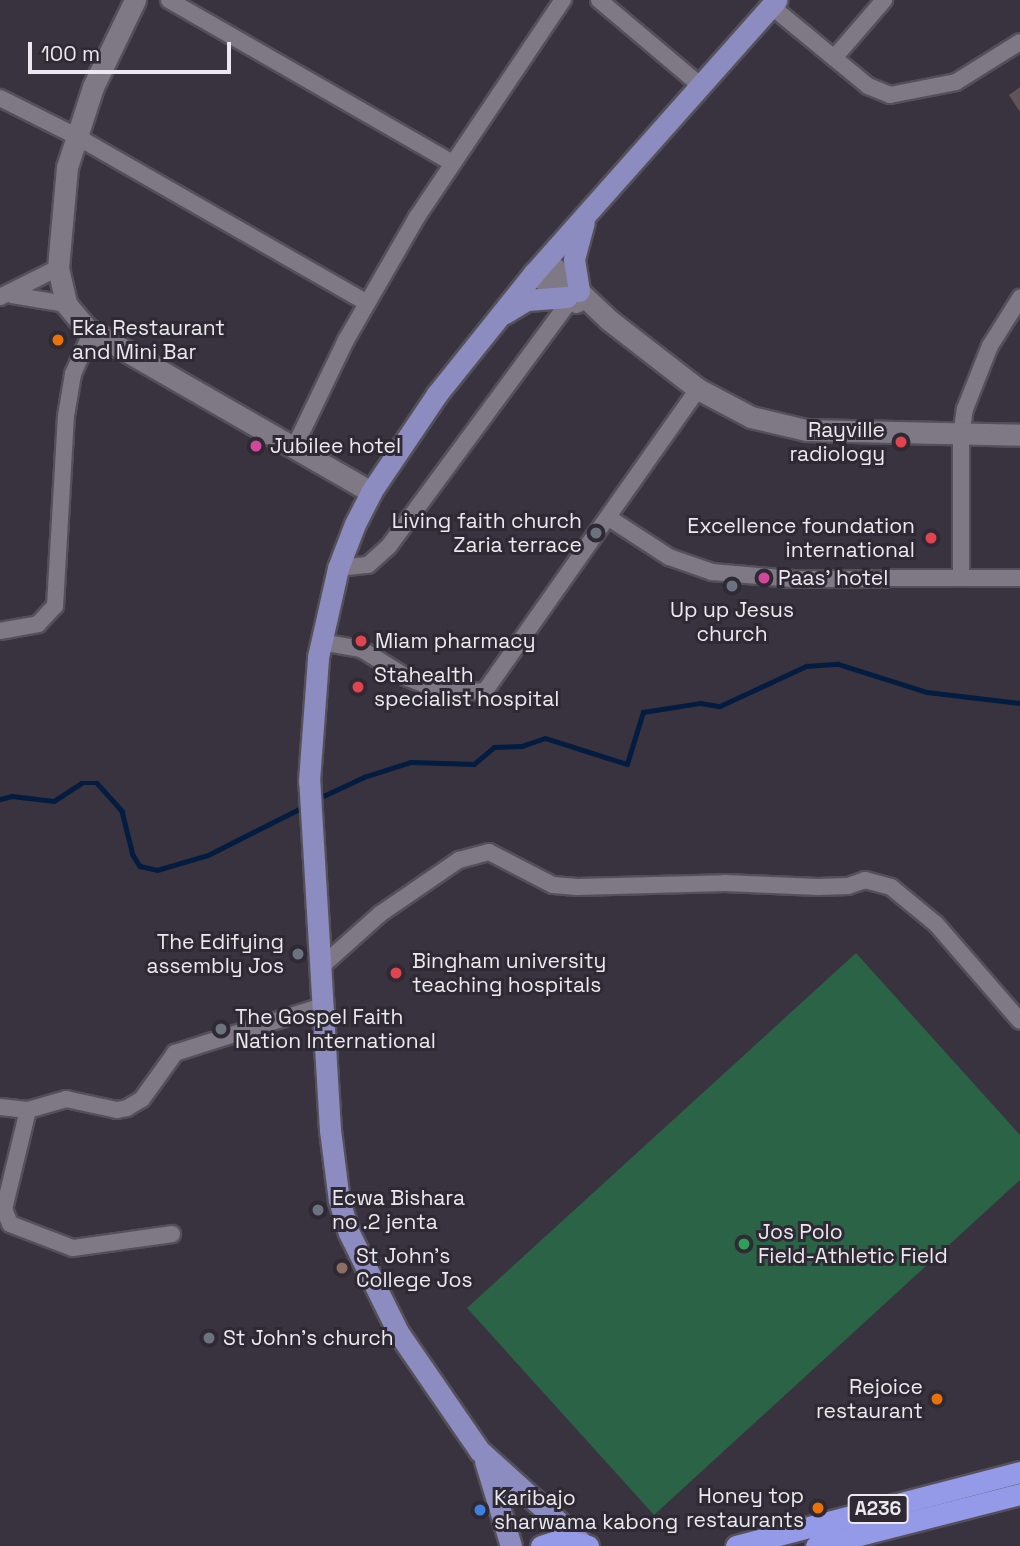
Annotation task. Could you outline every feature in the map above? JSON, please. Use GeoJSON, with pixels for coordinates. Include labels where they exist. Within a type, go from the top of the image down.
{"type":"FeatureCollection","features":[{"type":"Feature","properties":{"kind":"highway","name":"A236"},"geometry":{"type":"LineString","coordinates":[[736,1546],[1020,1472]]}},
{"type":"Feature","properties":{"kind":"highway","name":"A236"},"geometry":{"type":"LineString","coordinates":[[816,1546],[843,1543],[1020,1494]]}},
{"type":"Feature","properties":{"kind":"highway"},"geometry":{"type":"LineString","coordinates":[[541,1546],[562,1539],[585,1544]]}},
{"type":"Feature","properties":{"kind":"main road"},"geometry":{"type":"LineString","coordinates":[[511,1546],[492,1478],[479,1450],[398,1332],[349,1233],[330,1130],[323,965],[309,781],[321,642],[338,568],[371,492],[492,323],[774,3]]}},
{"type":"Feature","properties":{"kind":"main road"},"geometry":{"type":"LineString","coordinates":[[492,323],[527,300],[572,296],[574,259],[588,212]]}},
{"type":"Feature","properties":{"kind":"main road"},"geometry":{"type":"LineString","coordinates":[[479,1450],[585,1544]]}},
{"type":"Feature","properties":{"kind":"street"},"geometry":{"type":"LineString","coordinates":[[135,0],[75,135],[65,178],[58,268],[66,304],[92,331],[371,492]]}},
{"type":"Feature","properties":{"kind":"street"},"geometry":{"type":"LineString","coordinates":[[169,0],[452,163]]}},
{"type":"Feature","properties":{"kind":"street"},"geometry":{"type":"LineString","coordinates":[[294,448],[367,303],[452,163],[563,0]]}},
{"type":"Feature","properties":{"kind":"street"},"geometry":{"type":"LineString","coordinates":[[599,0],[700,85]]}},
{"type":"Feature","properties":{"kind":"street"},"geometry":{"type":"LineString","coordinates":[[834,58],[884,0]]}},
{"type":"Feature","properties":{"kind":"street"},"geometry":{"type":"LineString","coordinates":[[774,3],[868,86],[902,94],[956,82],[1020,42]]}},
{"type":"Feature","properties":{"kind":"street"},"geometry":{"type":"LineString","coordinates":[[0,98],[75,135],[367,303]]}},
{"type":"Feature","properties":{"kind":"street"},"geometry":{"type":"LineString","coordinates":[[540,266],[572,296],[698,389],[776,426],[961,436],[1020,435]]}},
{"type":"Feature","properties":{"kind":"street"},"geometry":{"type":"LineString","coordinates":[[3,295],[58,268]]}},
{"type":"Feature","properties":{"kind":"street"},"geometry":{"type":"LineString","coordinates":[[3,295],[66,304]]}},
{"type":"Feature","properties":{"kind":"street"},"geometry":{"type":"LineString","coordinates":[[338,568],[368,565],[389,547],[572,296]]}},
{"type":"Feature","properties":{"kind":"street"},"geometry":{"type":"LineString","coordinates":[[961,578],[961,436],[974,383],[1020,298]]}},
{"type":"Feature","properties":{"kind":"street"},"geometry":{"type":"LineString","coordinates":[[0,631],[38,624],[55,606],[66,416],[73,374],[92,331]]}},
{"type":"Feature","properties":{"kind":"street"},"geometry":{"type":"LineString","coordinates":[[321,642],[361,649],[408,678],[446,693],[485,691],[698,389]]}},
{"type":"Feature","properties":{"kind":"street"},"geometry":{"type":"LineString","coordinates":[[609,518],[669,557],[712,572],[793,579],[1020,578]]}},
{"type":"Feature","properties":{"kind":"street"},"geometry":{"type":"LineString","coordinates":[[323,965],[380,914],[459,860],[489,852],[554,885],[578,887],[725,883],[818,887],[848,886],[864,880],[891,887],[936,924],[1020,1021]]}},
{"type":"Feature","properties":{"kind":"street"},"geometry":{"type":"LineString","coordinates":[[0,1107],[28,1110],[66,1099],[117,1110],[127,1108],[142,1100],[175,1053],[325,1005]]}},
{"type":"Feature","properties":{"kind":"street"},"geometry":{"type":"LineString","coordinates":[[28,1110],[4,1209],[10,1224],[73,1248],[172,1234]]}},
{"type":"Feature","properties":{"kind":"green space","name":"Jos Polo Field-Athletic Field"},"geometry":{"type":"Polygon","coordinates":[[[856,953],[1020,1135],[1020,1180],[654,1515],[467,1308],[856,953]]]}},
{"type":"Feature","properties":{"kind":"building"},"geometry":{"type":"Polygon","coordinates":[[[1020,87],[1020,112],[1009,95],[1020,87]]]}},
{"type":"Feature","properties":{"kind":"waterway"},"geometry":{"type":"LineString","coordinates":[[317,799],[364,777],[411,762],[474,764],[494,747],[522,746],[545,738],[627,764],[643,712],[700,703],[720,706],[806,666],[838,664],[927,692],[1020,703]]}},
{"type":"Feature","properties":{"kind":"waterway"},"geometry":{"type":"LineString","coordinates":[[0,799],[12,796],[54,801],[82,783],[97,783],[122,811],[133,855],[140,866],[157,870],[208,855],[303,807]]}},
{"type":"Feature","properties":{"kind":"place","name":"Eka Restaurant and Mini Bar"},"geometry":{"type":"Point","coordinates":[58,340]}},
{"type":"Feature","properties":{"kind":"place","name":"Rayville radiology"},"geometry":{"type":"Point","coordinates":[901,442]}},
{"type":"Feature","properties":{"kind":"place","name":"Jubilee hotel"},"geometry":{"type":"Point","coordinates":[256,446]}},
{"type":"Feature","properties":{"kind":"place","name":"Living faith church Zaria terrace"},"geometry":{"type":"Point","coordinates":[596,533]}},
{"type":"Feature","properties":{"kind":"place","name":"Excellence foundation international"},"geometry":{"type":"Point","coordinates":[931,538]}},
{"type":"Feature","properties":{"kind":"place","name":"Paas' hotel"},"geometry":{"type":"Point","coordinates":[764,578]}},
{"type":"Feature","properties":{"kind":"place","name":"Up up Jesus church"},"geometry":{"type":"Point","coordinates":[732,586]}},
{"type":"Feature","properties":{"kind":"place","name":"Miam pharmacy"},"geometry":{"type":"Point","coordinates":[361,641]}},
{"type":"Feature","properties":{"kind":"place","name":"Stahealth specialist hospital"},"geometry":{"type":"Point","coordinates":[358,687]}},
{"type":"Feature","properties":{"kind":"place","name":"The Edifying assembly Jos"},"geometry":{"type":"Point","coordinates":[298,954]}},
{"type":"Feature","properties":{"kind":"place","name":"Bingham university teaching hospitals"},"geometry":{"type":"Point","coordinates":[396,973]}},
{"type":"Feature","properties":{"kind":"place","name":"The Gospel Faith Nation International"},"geometry":{"type":"Point","coordinates":[221,1029]}},
{"type":"Feature","properties":{"kind":"place","name":"Ecwa Bishara no .2 jenta"},"geometry":{"type":"Point","coordinates":[318,1210]}},
{"type":"Feature","properties":{"kind":"place","name":"Jos Polo Field-Athletic Field"},"geometry":{"type":"Point","coordinates":[744,1244]}},
{"type":"Feature","properties":{"kind":"place","name":"St John's College Jos"},"geometry":{"type":"Point","coordinates":[342,1268]}},
{"type":"Feature","properties":{"kind":"place","name":"St John's church"},"geometry":{"type":"Point","coordinates":[209,1338]}},
{"type":"Feature","properties":{"kind":"place","name":"Rejoice restaurant"},"geometry":{"type":"Point","coordinates":[937,1399]}},
{"type":"Feature","properties":{"kind":"place","name":"Honey top restaurants"},"geometry":{"type":"Point","coordinates":[818,1508]}},
{"type":"Feature","properties":{"kind":"place","name":"Karibajo sharwama kabong"},"geometry":{"type":"Point","coordinates":[480,1510]}}]}
